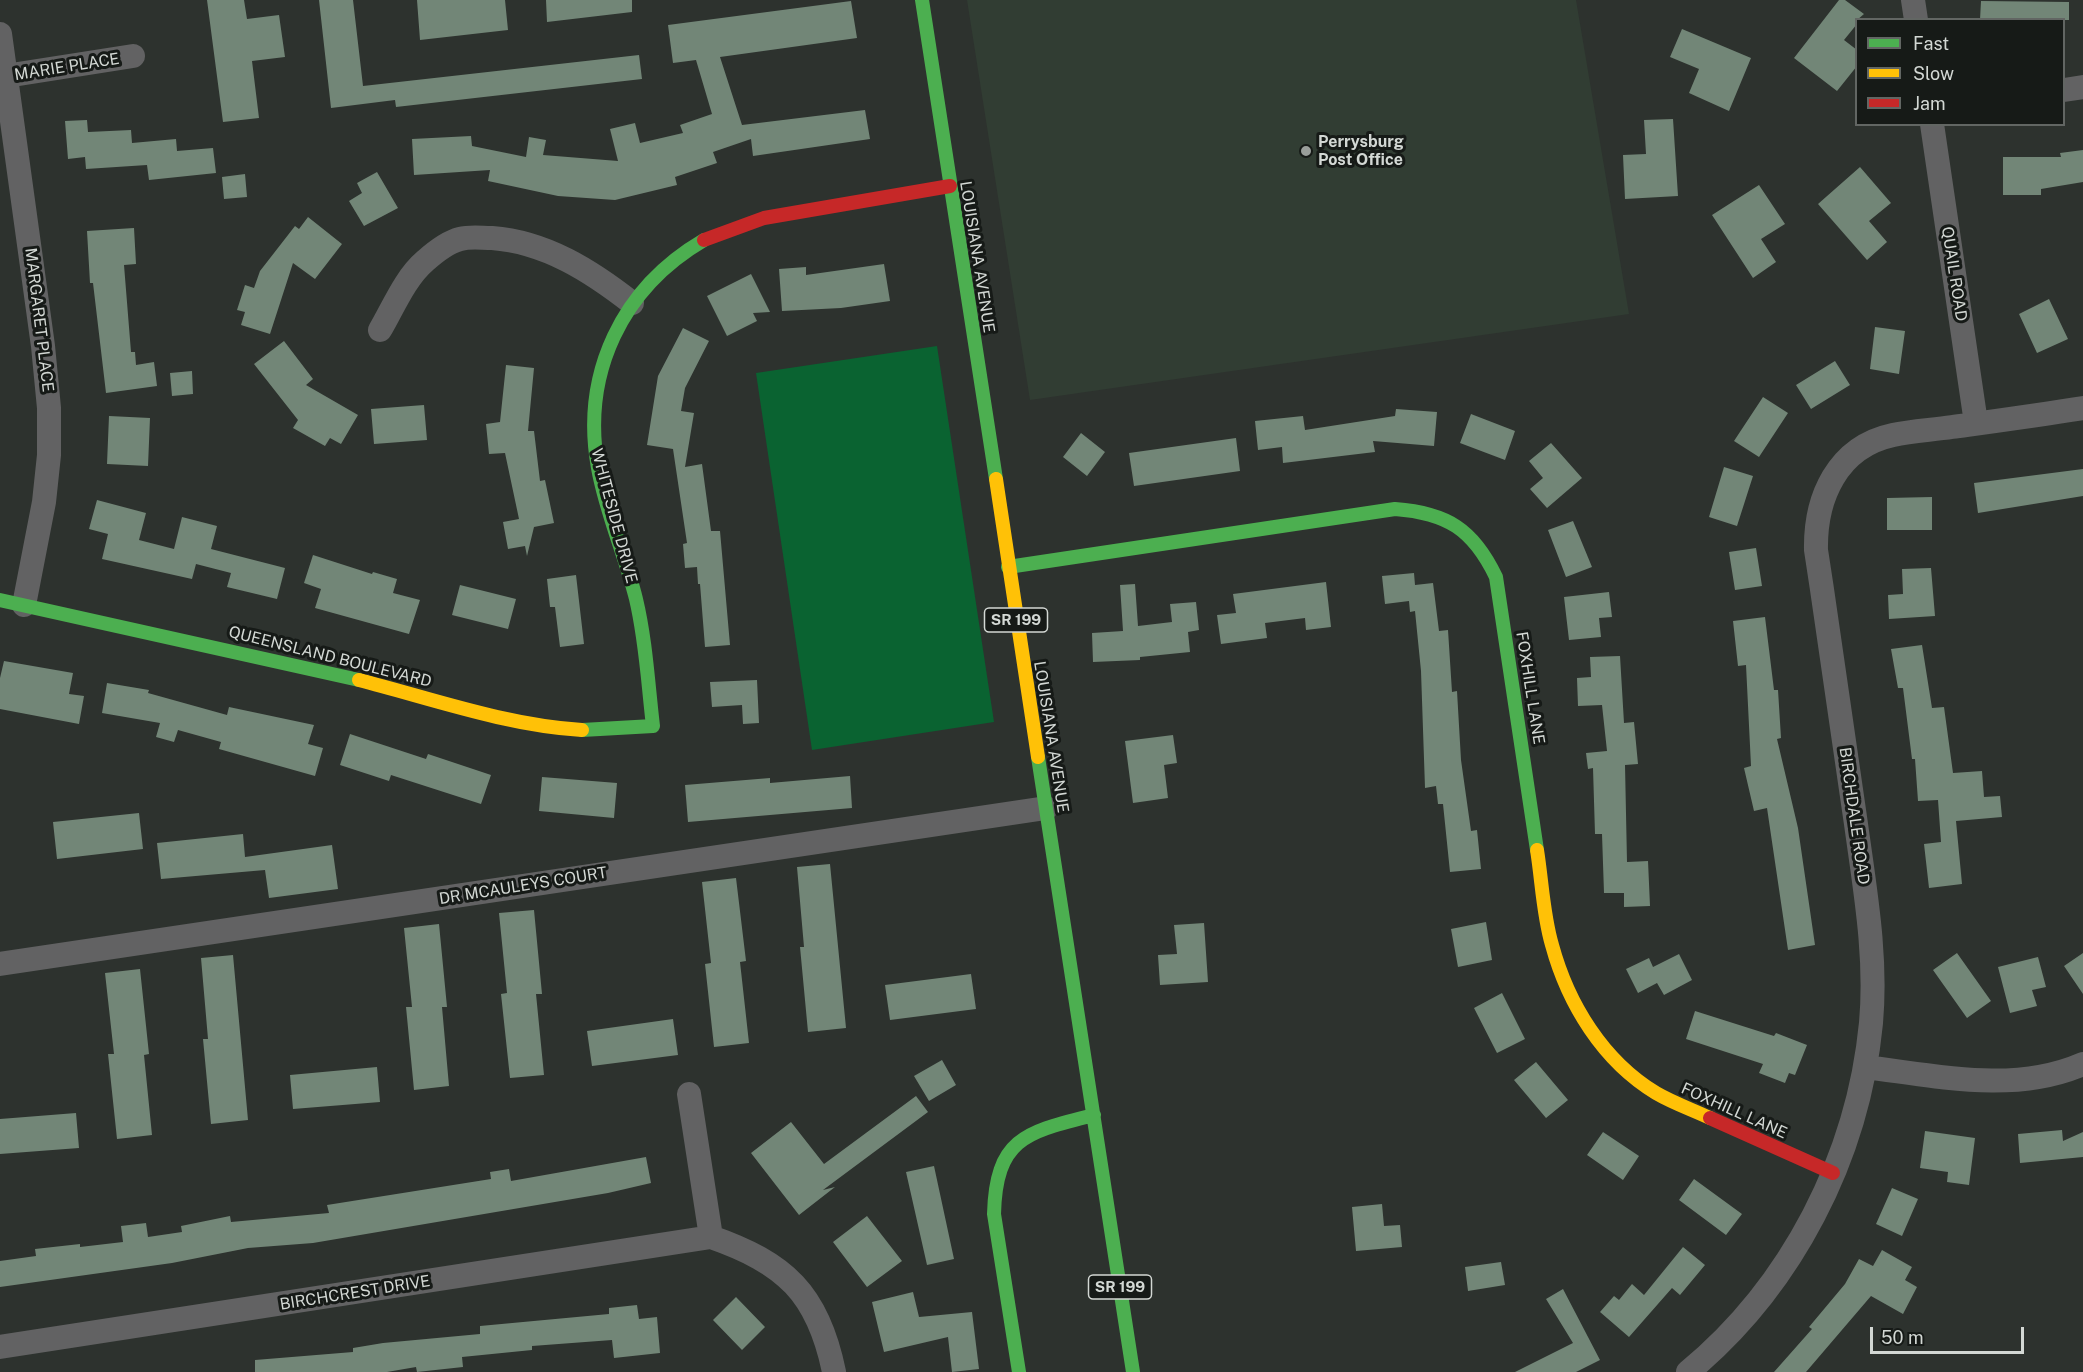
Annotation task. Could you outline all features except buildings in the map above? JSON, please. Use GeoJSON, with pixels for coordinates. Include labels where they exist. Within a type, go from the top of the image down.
{"type":"FeatureCollection","features":[{"type":"Feature","properties":{"kind":"street","name":"LOUISIANA AVENUE"},"geometry":{"type":"LineString","coordinates":[[922,0],[1133,1372]]}},
{"type":"Feature","properties":{"kind":"street"},"geometry":{"type":"LineString","coordinates":[[1913,0],[1916,18]]}},
{"type":"Feature","properties":{"kind":"street","name":"MARGARET PLACE"},"geometry":{"type":"LineString","coordinates":[[0,34],[3,77],[43,346],[49,408],[49,455],[44,502],[24,605]]}},
{"type":"Feature","properties":{"kind":"street","name":"MARIE PLACE"},"geometry":{"type":"LineString","coordinates":[[3,77],[133,56]]}},
{"type":"Feature","properties":{"kind":"street"},"geometry":{"type":"LineString","coordinates":[[2065,90],[2083,87]]}},
{"type":"Feature","properties":{"kind":"street","name":"QUAIL ROAD"},"geometry":{"type":"LineString","coordinates":[[1932,126],[1976,423]]}},
{"type":"Feature","properties":{"kind":"street","name":"WHITESIDE DRIVE"},"geometry":{"type":"LineString","coordinates":[[653,726],[644,646],[636,601],[601,481],[592,420],[595,389],[608,350],[632,303],[660,270],[686,250],[739,224],[770,215],[950,186]]}},
{"type":"Feature","properties":{"kind":"street"},"geometry":{"type":"LineString","coordinates":[[380,330],[414,273],[425,261],[452,242],[470,237],[510,240],[558,256],[603,281],[632,303]]}},
{"type":"Feature","properties":{"kind":"street","name":"BIRCHDALE ROAD"},"geometry":{"type":"LineString","coordinates":[[1688,1372],[1734,1329],[1764,1293],[1809,1224],[1850,1131],[1865,1067],[1871,1009],[1870,926],[1816,550],[1818,513],[1831,478],[1845,460],[1858,450],[1891,435],[2083,408]]}},
{"type":"Feature","properties":{"kind":"street","name":"FOXHILL LANE"},"geometry":{"type":"LineString","coordinates":[[1008,567],[1395,509],[1418,510],[1455,523],[1480,547],[1496,577],[1551,943],[1565,987],[1577,1013],[1611,1056],[1632,1077],[1656,1093],[1833,1173]]}},
{"type":"Feature","properties":{"kind":"street","name":"QUEENSLAND BOULEVARD"},"geometry":{"type":"LineString","coordinates":[[0,600],[194,640],[345,676],[494,717],[540,726],[586,730],[653,726]]}},
{"type":"Feature","properties":{"kind":"street","name":"DR MCAULEYS COURT"},"geometry":{"type":"LineString","coordinates":[[0,964],[1046,807]]}},
{"type":"Feature","properties":{"kind":"street"},"geometry":{"type":"LineString","coordinates":[[1865,1067],[1962,1080],[2007,1081],[2038,1077],[2083,1064]]}},
{"type":"Feature","properties":{"kind":"street"},"geometry":{"type":"LineString","coordinates":[[688,1094],[711,1238],[764,1259],[789,1278],[808,1301],[822,1328],[834,1372]]}},
{"type":"Feature","properties":{"kind":"street"},"geometry":{"type":"LineString","coordinates":[[1019,1372],[994,1214],[993,1190],[996,1172],[1014,1144],[1026,1136],[1049,1126],[1094,1115]]}},
{"type":"Feature","properties":{"kind":"street","name":"BIRCHCREST DRIVE"},"geometry":{"type":"LineString","coordinates":[[0,1347],[711,1238]]}},
{"type":"Feature","properties":{"kind":"shaded area"},"geometry":{"type":"Polygon","coordinates":[[[967,0],[1576,0],[1629,314],[1030,400],[967,0]]]}},
{"type":"Feature","properties":{"kind":"green space"},"geometry":{"type":"Polygon","coordinates":[[[937,346],[994,722],[812,750],[756,373],[937,346]]]}},
{"type":"Feature","properties":{"kind":"traffic: fast"},"geometry":{"type":"LineString","coordinates":[[922,0],[996,479]]}},
{"type":"Feature","properties":{"kind":"traffic: fast"},"geometry":{"type":"LineString","coordinates":[[582,730],[653,726],[639,615],[632,583],[598,468],[594,433],[596,399],[602,367],[614,336],[630,308],[650,283],[675,260],[704,240]]}},
{"type":"Feature","properties":{"kind":"traffic: fast"},"geometry":{"type":"LineString","coordinates":[[1008,567],[1395,509],[1429,515],[1456,526],[1478,547],[1496,577],[1537,850]]}},
{"type":"Feature","properties":{"kind":"traffic: fast"},"geometry":{"type":"LineString","coordinates":[[0,600],[359,680]]}},
{"type":"Feature","properties":{"kind":"traffic: fast"},"geometry":{"type":"LineString","coordinates":[[1038,757],[1133,1372]]}},
{"type":"Feature","properties":{"kind":"traffic: fast"},"geometry":{"type":"LineString","coordinates":[[1019,1372],[994,1214],[996,1188],[1001,1168],[1009,1153],[1033,1133],[1094,1115]]}},
{"type":"Feature","properties":{"kind":"traffic: slow"},"geometry":{"type":"LineString","coordinates":[[996,479],[1038,757]]}},
{"type":"Feature","properties":{"kind":"traffic: slow"},"geometry":{"type":"LineString","coordinates":[[359,680],[497,717],[582,730]]}},
{"type":"Feature","properties":{"kind":"traffic: slow"},"geometry":{"type":"LineString","coordinates":[[1537,850],[1552,945],[1568,989],[1590,1029],[1604,1048],[1637,1080],[1663,1097],[1710,1118]]}},
{"type":"Feature","properties":{"kind":"traffic: jam"},"geometry":{"type":"LineString","coordinates":[[704,240],[764,218],[950,186]]}},
{"type":"Feature","properties":{"kind":"traffic: jam"},"geometry":{"type":"LineString","coordinates":[[1710,1118],[1833,1173]]}},
{"type":"Feature","properties":{"kind":"place","name":"Perrysburg Post Office"},"geometry":{"type":"Point","coordinates":[1306,151]}}]}
